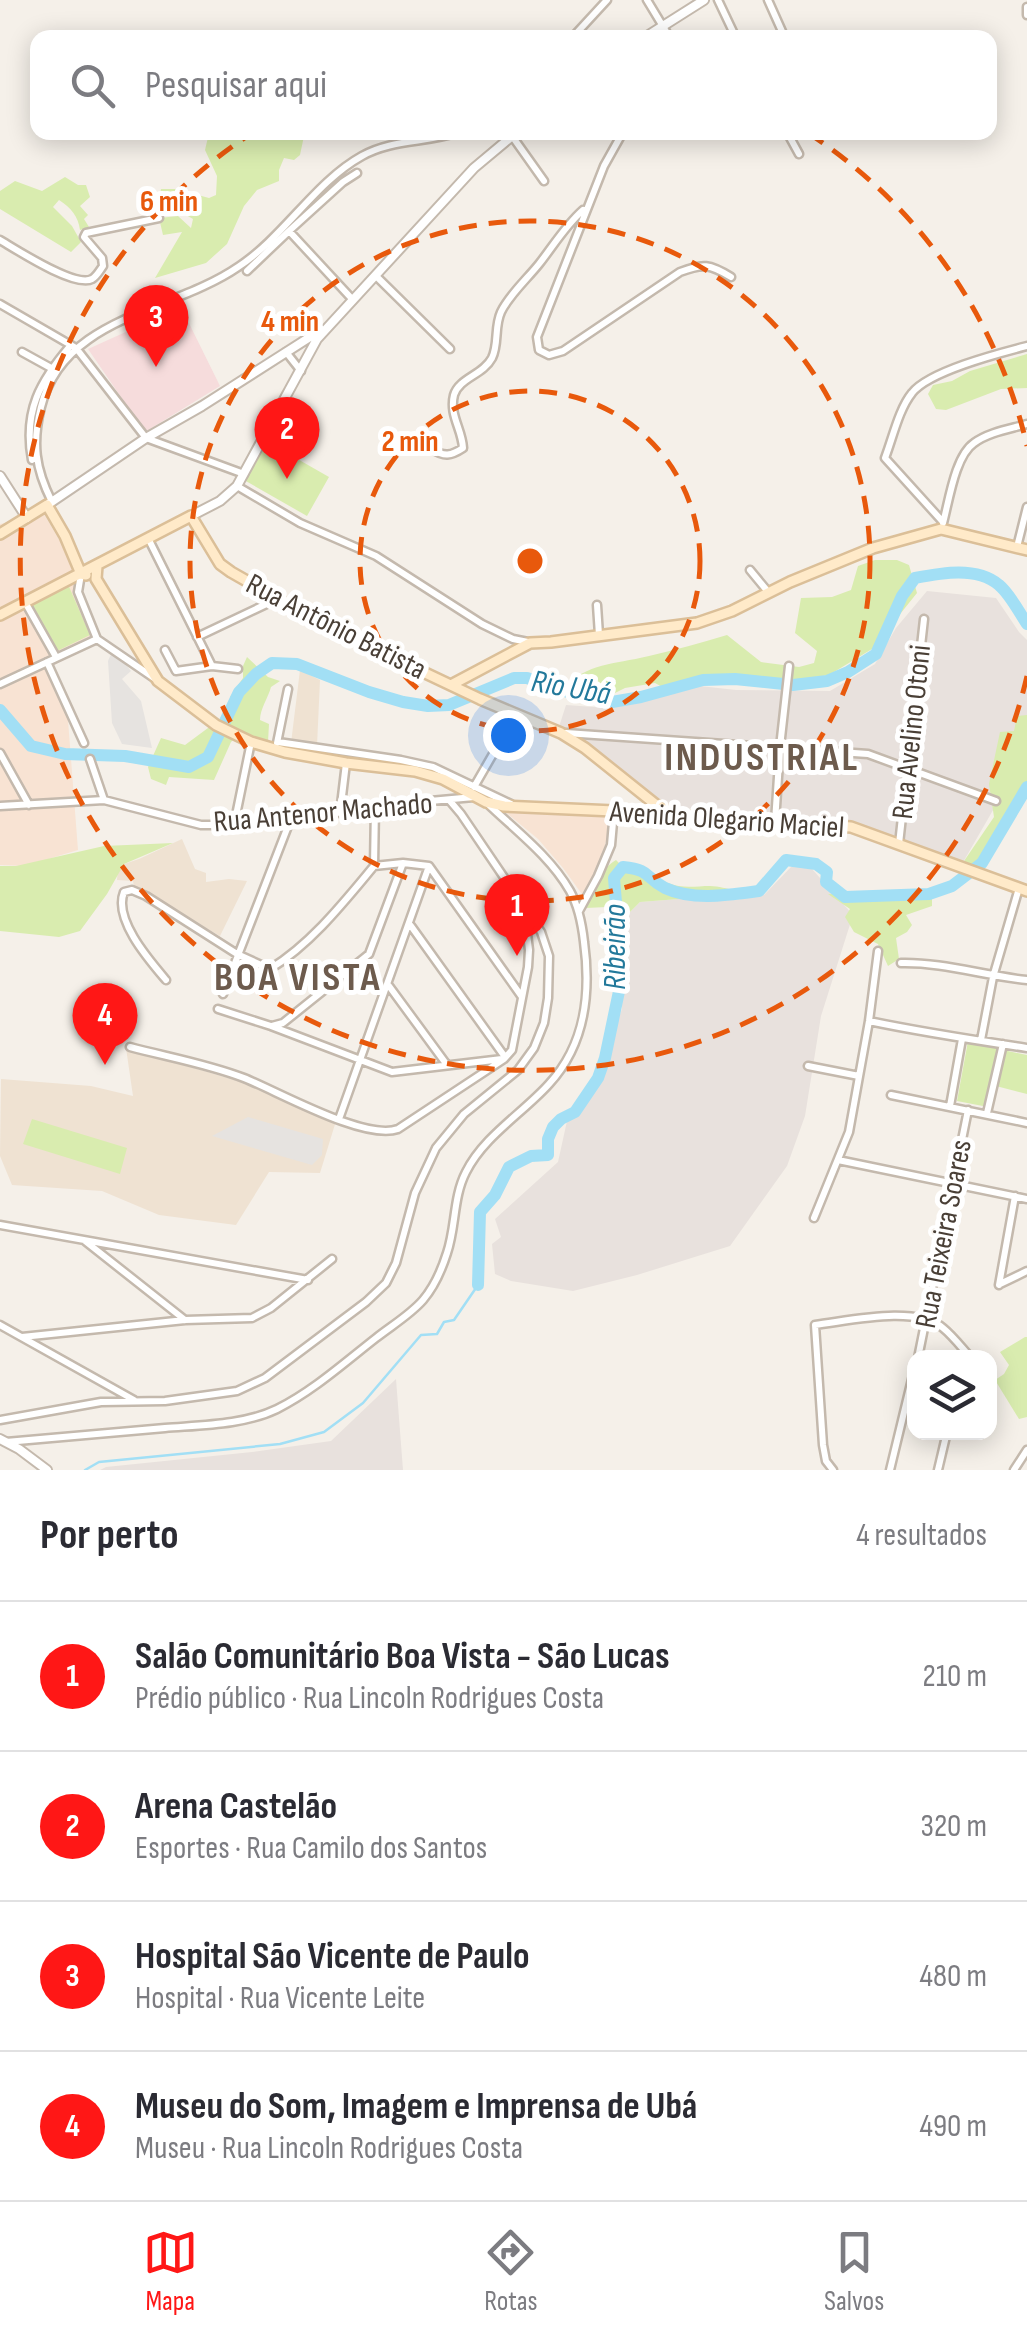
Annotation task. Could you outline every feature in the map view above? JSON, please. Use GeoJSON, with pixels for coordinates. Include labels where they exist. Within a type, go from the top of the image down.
{"type":"FeatureCollection","features":[{"type":"Feature","properties":{"kind":"main road"},"geometry":{"type":"LineString","coordinates":[[0,534],[49,504],[81,574],[96,579]]}},
{"type":"Feature","properties":{"kind":"main road"},"geometry":{"type":"LineString","coordinates":[[0,615],[191,516]]}},
{"type":"Feature","properties":{"kind":"main road","name":"Rua Antônio Batista"},"geometry":{"type":"LineString","coordinates":[[191,516],[220,564],[324,625],[560,733],[676,816]]}},
{"type":"Feature","properties":{"kind":"main road"},"geometry":{"type":"LineString","coordinates":[[456,688],[530,642],[698,622],[732,611],[873,548],[942,526],[1022,549]]}},
{"type":"Feature","properties":{"kind":"main road"},"geometry":{"type":"LineString","coordinates":[[97,566],[96,579],[158,681]]}},
{"type":"Feature","properties":{"kind":"main road","name":"Avenida Olegario Maciel"},"geometry":{"type":"LineString","coordinates":[[158,681],[216,725],[251,742],[346,763],[415,771],[516,806],[851,827],[1023,889]]}},
{"type":"Feature","properties":{"kind":"main road"},"geometry":{"type":"LineString","coordinates":[[629,813],[640,803],[640,793]]}},
{"type":"Feature","properties":{"kind":"street"},"geometry":{"type":"LineString","coordinates":[[579,30],[606,0]]}},
{"type":"Feature","properties":{"kind":"street"},"geometry":{"type":"LineString","coordinates":[[647,0],[666,30]]}},
{"type":"Feature","properties":{"kind":"street"},"geometry":{"type":"LineString","coordinates":[[656,30],[704,0]]}},
{"type":"Feature","properties":{"kind":"street"},"geometry":{"type":"LineString","coordinates":[[718,0],[732,30]]}},
{"type":"Feature","properties":{"kind":"street"},"geometry":{"type":"LineString","coordinates":[[768,0],[781,30]]}},
{"type":"Feature","properties":{"kind":"street"},"geometry":{"type":"LineString","coordinates":[[1027,7],[1027,15]]}},
{"type":"Feature","properties":{"kind":"street"},"geometry":{"type":"LineString","coordinates":[[247,271],[350,163],[398,143],[423,140]]}},
{"type":"Feature","properties":{"kind":"street"},"geometry":{"type":"LineString","coordinates":[[191,516],[220,501],[236,486],[318,339],[474,168],[507,140]]}},
{"type":"Feature","properties":{"kind":"street"},"geometry":{"type":"LineString","coordinates":[[518,140],[544,181]]}},
{"type":"Feature","properties":{"kind":"street"},"geometry":{"type":"LineString","coordinates":[[618,140],[586,208],[537,336],[539,350],[548,355],[562,351],[680,272],[696,266],[713,266],[731,277]]}},
{"type":"Feature","properties":{"kind":"street"},"geometry":{"type":"LineString","coordinates":[[791,140],[799,154]]}},
{"type":"Feature","properties":{"kind":"street"},"geometry":{"type":"LineString","coordinates":[[46,488],[34,468],[29,427],[38,394],[51,368],[74,346],[97,332],[194,292],[247,261],[356,173]]}},
{"type":"Feature","properties":{"kind":"street"},"geometry":{"type":"LineString","coordinates":[[432,449],[452,455],[463,448],[453,411],[459,386],[490,361],[504,307],[570,222],[586,208]]}},
{"type":"Feature","properties":{"kind":"street"},"geometry":{"type":"LineString","coordinates":[[0,240],[83,281],[92,279],[102,266],[102,258],[84,237],[86,233],[159,218]]}},
{"type":"Feature","properties":{"kind":"street"},"geometry":{"type":"LineString","coordinates":[[286,229],[354,299]]}},
{"type":"Feature","properties":{"kind":"street"},"geometry":{"type":"LineString","coordinates":[[376,276],[450,349]]}},
{"type":"Feature","properties":{"kind":"street"},"geometry":{"type":"LineString","coordinates":[[0,304],[74,346],[146,438],[244,474]]}},
{"type":"Feature","properties":{"kind":"street"},"geometry":{"type":"LineString","coordinates":[[74,346],[49,384],[34,432],[36,463],[49,504],[146,438],[333,322]]}},
{"type":"Feature","properties":{"kind":"street"},"geometry":{"type":"LineString","coordinates":[[942,526],[885,458],[908,396],[933,378],[987,356],[1027,346]]}},
{"type":"Feature","properties":{"kind":"street"},"geometry":{"type":"LineString","coordinates":[[22,352],[51,368]]}},
{"type":"Feature","properties":{"kind":"street"},"geometry":{"type":"LineString","coordinates":[[286,352],[301,370]]}},
{"type":"Feature","properties":{"kind":"street"},"geometry":{"type":"LineString","coordinates":[[942,526],[962,456],[973,443],[991,434],[1027,424]]}},
{"type":"Feature","properties":{"kind":"street"},"geometry":{"type":"LineString","coordinates":[[0,476],[27,518]]}},
{"type":"Feature","properties":{"kind":"street"},"geometry":{"type":"LineString","coordinates":[[236,486],[300,523],[376,556],[482,624],[513,639],[530,642]]}},
{"type":"Feature","properties":{"kind":"street"},"geometry":{"type":"LineString","coordinates":[[1022,549],[1027,507]]}},
{"type":"Feature","properties":{"kind":"street"},"geometry":{"type":"LineString","coordinates":[[148,538],[212,666]]}},
{"type":"Feature","properties":{"kind":"street"},"geometry":{"type":"LineString","coordinates":[[750,570],[768,593]]}},
{"type":"Feature","properties":{"kind":"street"},"geometry":{"type":"LineString","coordinates":[[81,574],[78,592],[98,639],[158,681]]}},
{"type":"Feature","properties":{"kind":"street"},"geometry":{"type":"LineString","coordinates":[[198,637],[277,599]]}},
{"type":"Feature","properties":{"kind":"street"},"geometry":{"type":"LineString","coordinates":[[25,602],[56,658]]}},
{"type":"Feature","properties":{"kind":"street"},"geometry":{"type":"LineString","coordinates":[[596,604],[599,635]]}},
{"type":"Feature","properties":{"kind":"street","name":"Rua Avelino Otoni"},"geometry":{"type":"LineString","coordinates":[[899,846],[924,619]]}},
{"type":"Feature","properties":{"kind":"street"},"geometry":{"type":"LineString","coordinates":[[0,684],[98,639]]}},
{"type":"Feature","properties":{"kind":"street"},"geometry":{"type":"LineString","coordinates":[[165,650],[176,671],[212,666],[238,669]]}},
{"type":"Feature","properties":{"kind":"street"},"geometry":{"type":"LineString","coordinates":[[46,662],[84,743]]}},
{"type":"Feature","properties":{"kind":"street"},"geometry":{"type":"LineString","coordinates":[[774,822],[789,666]]}},
{"type":"Feature","properties":{"kind":"street"},"geometry":{"type":"LineString","coordinates":[[2,1441],[250,1418],[275,1410],[315,1384],[424,1299],[449,1249],[466,1172],[476,1155],[566,1063],[580,1029],[588,1000],[588,972],[579,911],[558,874],[476,795],[433,767],[276,745],[288,689]]}},
{"type":"Feature","properties":{"kind":"street"},"geometry":{"type":"LineString","coordinates":[[461,814],[463,806],[476,795],[516,714]]}},
{"type":"Feature","properties":{"kind":"street"},"geometry":{"type":"LineString","coordinates":[[560,733],[868,754],[996,801]]}},
{"type":"Feature","properties":{"kind":"street"},"geometry":{"type":"LineString","coordinates":[[585,748],[583,741],[590,734]]}},
{"type":"Feature","properties":{"kind":"street"},"geometry":{"type":"LineString","coordinates":[[234,826],[251,742]]}},
{"type":"Feature","properties":{"kind":"street"},"geometry":{"type":"LineString","coordinates":[[0,753],[29,804]]}},
{"type":"Feature","properties":{"kind":"street"},"geometry":{"type":"LineString","coordinates":[[90,759],[104,800]]}},
{"type":"Feature","properties":{"kind":"street"},"geometry":{"type":"LineString","coordinates":[[340,813],[346,763]]}},
{"type":"Feature","properties":{"kind":"street"},"geometry":{"type":"LineString","coordinates":[[476,795],[516,806]]}},
{"type":"Feature","properties":{"kind":"street","name":"Rua Antenor Machado"},"geometry":{"type":"LineString","coordinates":[[0,806],[104,800],[202,825],[234,826],[476,795]]}},
{"type":"Feature","properties":{"kind":"street"},"geometry":{"type":"LineString","coordinates":[[0,1423],[101,1402],[165,1401],[237,1391],[265,1378],[366,1302],[386,1282],[396,1263],[415,1194],[436,1148],[464,1114],[518,1070],[534,1048],[548,998],[550,956],[541,932],[450,801]]}},
{"type":"Feature","properties":{"kind":"street"},"geometry":{"type":"LineString","coordinates":[[166,980],[128,924],[122,911],[124,892],[132,890],[146,896],[237,954],[270,969],[285,960],[374,866],[376,806]]}},
{"type":"Feature","properties":{"kind":"street"},"geometry":{"type":"LineString","coordinates":[[579,911],[610,845],[614,811]]}},
{"type":"Feature","properties":{"kind":"street"},"geometry":{"type":"LineString","coordinates":[[222,994],[290,821]]}},
{"type":"Feature","properties":{"kind":"street"},"geometry":{"type":"LineString","coordinates":[[271,1026],[283,1024],[370,954],[403,863]]}},
{"type":"Feature","properties":{"kind":"street"},"geometry":{"type":"LineString","coordinates":[[374,866],[430,866],[522,997]]}},
{"type":"Feature","properties":{"kind":"street"},"geometry":{"type":"LineString","coordinates":[[339,1119],[430,866]]}},
{"type":"Feature","properties":{"kind":"street"},"geometry":{"type":"LineString","coordinates":[[981,1040],[993,977],[1023,889]]}},
{"type":"Feature","properties":{"kind":"street"},"geometry":{"type":"LineString","coordinates":[[130,1047],[242,1077],[377,1132],[398,1129],[512,1050],[528,967],[524,908]]}},
{"type":"Feature","properties":{"kind":"street"},"geometry":{"type":"LineString","coordinates":[[410,925],[504,1058]]}},
{"type":"Feature","properties":{"kind":"street"},"geometry":{"type":"LineString","coordinates":[[814,1218],[849,1132],[878,951]]}},
{"type":"Feature","properties":{"kind":"street"},"geometry":{"type":"LineString","coordinates":[[901,963],[919,962],[1027,980]]}},
{"type":"Feature","properties":{"kind":"street"},"geometry":{"type":"LineString","coordinates":[[388,985],[448,1066]]}},
{"type":"Feature","properties":{"kind":"street"},"geometry":{"type":"LineString","coordinates":[[218,1008],[392,1072],[504,1058]]}},
{"type":"Feature","properties":{"kind":"street"},"geometry":{"type":"LineString","coordinates":[[869,1021],[1027,1048]]}},
{"type":"Feature","properties":{"kind":"street"},"geometry":{"type":"LineString","coordinates":[[950,1106],[962,1039]]}},
{"type":"Feature","properties":{"kind":"street"},"geometry":{"type":"LineString","coordinates":[[987,1114],[1003,1044]]}},
{"type":"Feature","properties":{"kind":"street"},"geometry":{"type":"LineString","coordinates":[[808,1066],[859,1076]]}},
{"type":"Feature","properties":{"kind":"street"},"geometry":{"type":"LineString","coordinates":[[891,1095],[1027,1124]]}},
{"type":"Feature","properties":{"kind":"street","name":"Rua Teixeira Soares"},"geometry":{"type":"LineString","coordinates":[[920,1350],[968,1110]]}},
{"type":"Feature","properties":{"kind":"street"},"geometry":{"type":"LineString","coordinates":[[838,1160],[1027,1199]]}},
{"type":"Feature","properties":{"kind":"street"},"geometry":{"type":"LineString","coordinates":[[1015,1196],[999,1285],[1027,1271]]}},
{"type":"Feature","properties":{"kind":"street"},"geometry":{"type":"LineString","coordinates":[[0,1226],[308,1280]]}},
{"type":"Feature","properties":{"kind":"street"},"geometry":{"type":"LineString","coordinates":[[84,1240],[185,1320]]}},
{"type":"Feature","properties":{"kind":"street"},"geometry":{"type":"LineString","coordinates":[[22,1337],[185,1320],[252,1318],[271,1308],[332,1259]]}},
{"type":"Feature","properties":{"kind":"street"},"geometry":{"type":"LineString","coordinates":[[833,1470],[823,1446],[815,1325],[898,1316],[927,1320],[941,1326],[964,1350]]}},
{"type":"Feature","properties":{"kind":"street"},"geometry":{"type":"LineString","coordinates":[[0,1325],[136,1401]]}},
{"type":"Feature","properties":{"kind":"street"},"geometry":{"type":"LineString","coordinates":[[101,1382],[101,1402]]}},
{"type":"Feature","properties":{"kind":"street","name":"Rua Teixeira Soares"},"geometry":{"type":"LineString","coordinates":[[890,1470],[907,1400]]}},
{"type":"Feature","properties":{"kind":"street"},"geometry":{"type":"LineString","coordinates":[[938,1470],[945,1440]]}},
{"type":"Feature","properties":{"kind":"street"},"geometry":{"type":"LineString","coordinates":[[2,1441],[47,1470]]}},
{"type":"Feature","properties":{"kind":"street"},"geometry":{"type":"LineString","coordinates":[[1014,1470],[1027,1450]]}},
{"type":"Feature","properties":{"kind":"shaded area"},"geometry":{"type":"Polygon","coordinates":[[[181,307],[220,386],[145,432],[88,349],[181,307]]]}},
{"type":"Feature","properties":{"kind":"shaded area"},"geometry":{"type":"Polygon","coordinates":[[[44,514],[78,572],[75,589],[95,644],[48,668],[67,707],[78,850],[25,866],[0,865],[0,524],[44,514]]]}},
{"type":"Feature","properties":{"kind":"shaded area"},"geometry":{"type":"Polygon","coordinates":[[[927,591],[996,598],[1027,640],[1027,751],[962,864],[855,823],[674,810],[640,793],[551,733],[558,730],[566,705],[608,708],[700,686],[830,691],[875,664],[896,628],[927,591]]]}},
{"type":"Feature","properties":{"kind":"shaded area"},"geometry":{"type":"Polygon","coordinates":[[[111,654],[131,671],[122,679],[141,701],[152,748],[122,744],[112,723],[108,661],[111,654]]]}},
{"type":"Feature","properties":{"kind":"shaded area"},"geometry":{"type":"Polygon","coordinates":[[[300,670],[320,680],[317,746],[291,743],[300,670]]]}},
{"type":"Feature","properties":{"kind":"shaded area"},"geometry":{"type":"Polygon","coordinates":[[[504,811],[611,817],[603,856],[584,897],[538,839],[504,811]]]}},
{"type":"Feature","properties":{"kind":"shaded area"},"geometry":{"type":"Polygon","coordinates":[[[182,839],[195,869],[206,873],[206,882],[247,881],[220,936],[134,887],[133,881],[117,880],[118,866],[182,839]]]}},
{"type":"Feature","properties":{"kind":"shaded area"},"geometry":{"type":"Polygon","coordinates":[[[792,866],[812,869],[853,915],[821,1016],[805,1116],[787,1166],[730,1246],[573,1291],[511,1281],[495,1274],[492,1244],[501,1237],[495,1219],[558,1162],[567,1121],[592,1094],[622,1009],[622,920],[640,902],[735,900],[764,895],[792,866]]]}},
{"type":"Feature","properties":{"kind":"shaded area"},"geometry":{"type":"Polygon","coordinates":[[[126,1048],[238,1081],[336,1121],[320,1173],[269,1172],[236,1225],[159,1215],[102,1191],[12,1185],[0,1156],[1,1079],[91,1086],[133,1096],[126,1048]]]}},
{"type":"Feature","properties":{"kind":"shaded area"},"geometry":{"type":"Polygon","coordinates":[[[248,1117],[323,1139],[322,1155],[312,1165],[212,1136],[248,1117]]]}},
{"type":"Feature","properties":{"kind":"shaded area"},"geometry":{"type":"Polygon","coordinates":[[[396,1379],[403,1470],[100,1470],[331,1441],[396,1379]]]}},
{"type":"Feature","properties":{"kind":"green space"},"geometry":{"type":"Polygon","coordinates":[[[207,140],[303,140],[300,155],[294,160],[284,158],[279,181],[257,190],[244,206],[227,244],[206,263],[155,278],[182,232],[163,235],[159,218],[178,216],[191,228],[193,219],[174,208],[162,208],[161,189],[209,198],[216,195],[217,176],[205,150],[207,140]]]}},
{"type":"Feature","properties":{"kind":"green space"},"geometry":{"type":"Polygon","coordinates":[[[65,177],[86,185],[90,197],[80,206],[88,215],[84,219],[89,227],[80,230],[76,216],[67,206],[59,200],[53,207],[81,242],[71,252],[0,209],[0,191],[15,181],[42,191],[65,177]]]}},
{"type":"Feature","properties":{"kind":"green space"},"geometry":{"type":"Polygon","coordinates":[[[1027,354],[1027,388],[1001,389],[946,410],[936,409],[928,394],[933,385],[1027,354]]]}},
{"type":"Feature","properties":{"kind":"green space"},"geometry":{"type":"Polygon","coordinates":[[[266,441],[329,477],[307,516],[244,480],[266,441]]]}},
{"type":"Feature","properties":{"kind":"green space"},"geometry":{"type":"Polygon","coordinates":[[[875,560],[897,560],[909,565],[917,593],[872,649],[829,675],[795,680],[702,675],[666,689],[655,683],[625,688],[611,695],[560,689],[602,666],[727,635],[761,662],[799,667],[814,663],[817,651],[795,633],[801,598],[832,597],[851,590],[858,566],[875,560]]]}},
{"type":"Feature","properties":{"kind":"green space"},"geometry":{"type":"Polygon","coordinates":[[[67,582],[90,635],[55,652],[29,603],[67,582]]]}},
{"type":"Feature","properties":{"kind":"green space"},"geometry":{"type":"Polygon","coordinates":[[[247,657],[268,677],[280,681],[271,687],[260,716],[269,724],[268,742],[241,732],[231,742],[214,780],[169,777],[166,785],[151,779],[148,767],[161,738],[185,745],[208,728],[223,727],[230,712],[230,697],[243,678],[247,657]]]}},
{"type":"Feature","properties":{"kind":"green space"},"geometry":{"type":"Polygon","coordinates":[[[1027,715],[1027,788],[977,867],[962,864],[994,817],[989,784],[1000,732],[1014,731],[1017,716],[1027,715]]]}},
{"type":"Feature","properties":{"kind":"green space"},"geometry":{"type":"Polygon","coordinates":[[[173,843],[124,864],[80,931],[59,937],[0,931],[0,866],[16,866],[104,846],[173,843]]]}},
{"type":"Feature","properties":{"kind":"green space"},"geometry":{"type":"Polygon","coordinates":[[[616,860],[623,867],[645,867],[673,885],[717,886],[737,894],[735,900],[640,902],[622,920],[609,923],[605,916],[607,907],[586,908],[601,875],[616,860]]]}},
{"type":"Feature","properties":{"kind":"green space"},"geometry":{"type":"Polygon","coordinates":[[[828,894],[932,895],[932,906],[906,915],[912,925],[896,938],[899,959],[888,966],[878,944],[854,932],[845,917],[850,909],[828,894]]]}},
{"type":"Feature","properties":{"kind":"green space"},"geometry":{"type":"Polygon","coordinates":[[[968,1041],[1001,1046],[988,1107],[957,1101],[968,1041]]]}},
{"type":"Feature","properties":{"kind":"green space"},"geometry":{"type":"Polygon","coordinates":[[[1003,1050],[1027,1055],[1027,1094],[996,1086],[1003,1050]]]}},
{"type":"Feature","properties":{"kind":"green space"},"geometry":{"type":"Polygon","coordinates":[[[32,1119],[127,1148],[120,1174],[23,1144],[32,1119]]]}},
{"type":"Feature","properties":{"kind":"green space"},"geometry":{"type":"Polygon","coordinates":[[[1027,1337],[1027,1417],[1019,1419],[997,1383],[1009,1365],[1000,1352],[1027,1337]]]}},
{"type":"Feature","properties":{"kind":"waterway","name":"Rio Ubá"},"geometry":{"type":"LineString","coordinates":[[0,710],[31,746],[65,754],[125,756],[189,767],[208,757],[239,692],[272,663],[297,664],[369,692],[428,706],[449,705],[514,678],[527,678],[612,702],[703,680],[793,685],[827,681],[876,654],[902,596],[915,578],[925,576],[958,572],[990,579],[1007,593],[1027,624]]}},
{"type":"Feature","properties":{"kind":"waterway","name":"Ribeirão"},"geometry":{"type":"LineString","coordinates":[[478,1285],[480,1212],[495,1195],[509,1167],[531,1156],[548,1155],[553,1127],[575,1112],[598,1078],[605,1058],[622,977],[614,878],[623,867],[643,872],[665,888],[699,896],[759,891],[786,860],[816,864],[827,872],[826,882],[845,897],[929,894],[952,886],[982,863],[1027,787]]}},
{"type":"Feature","properties":{"kind":"waterway"},"geometry":{"type":"LineString","coordinates":[[85,1470],[99,1462],[280,1444],[324,1432],[363,1403],[421,1335],[437,1334],[444,1322],[454,1320],[478,1285]]}},
{"type":"Feature","properties":{"kind":"place","name":"Hospital São Vicente de Paulo"},"geometry":{"type":"Point","coordinates":[156,367]}},
{"type":"Feature","properties":{"kind":"place","name":"Arena Castelão"},"geometry":{"type":"Point","coordinates":[287,479]}},
{"type":"Feature","properties":{"kind":"place","name":"Salão Comunitário Boa Vista - São Lucas"},"geometry":{"type":"Point","coordinates":[517,956]}},
{"type":"Feature","properties":{"kind":"place","name":"Museu do Som, Imagem e Imprensa de Ubá"},"geometry":{"type":"Point","coordinates":[105,1065]}},
{"type":"Feature","properties":{"kind":"district","name":"INDUSTRIAL"},"geometry":{"type":"Point","coordinates":[762,758]}},
{"type":"Feature","properties":{"kind":"district","name":"BOA VISTA"},"geometry":{"type":"Point","coordinates":[298,978]}}]}
